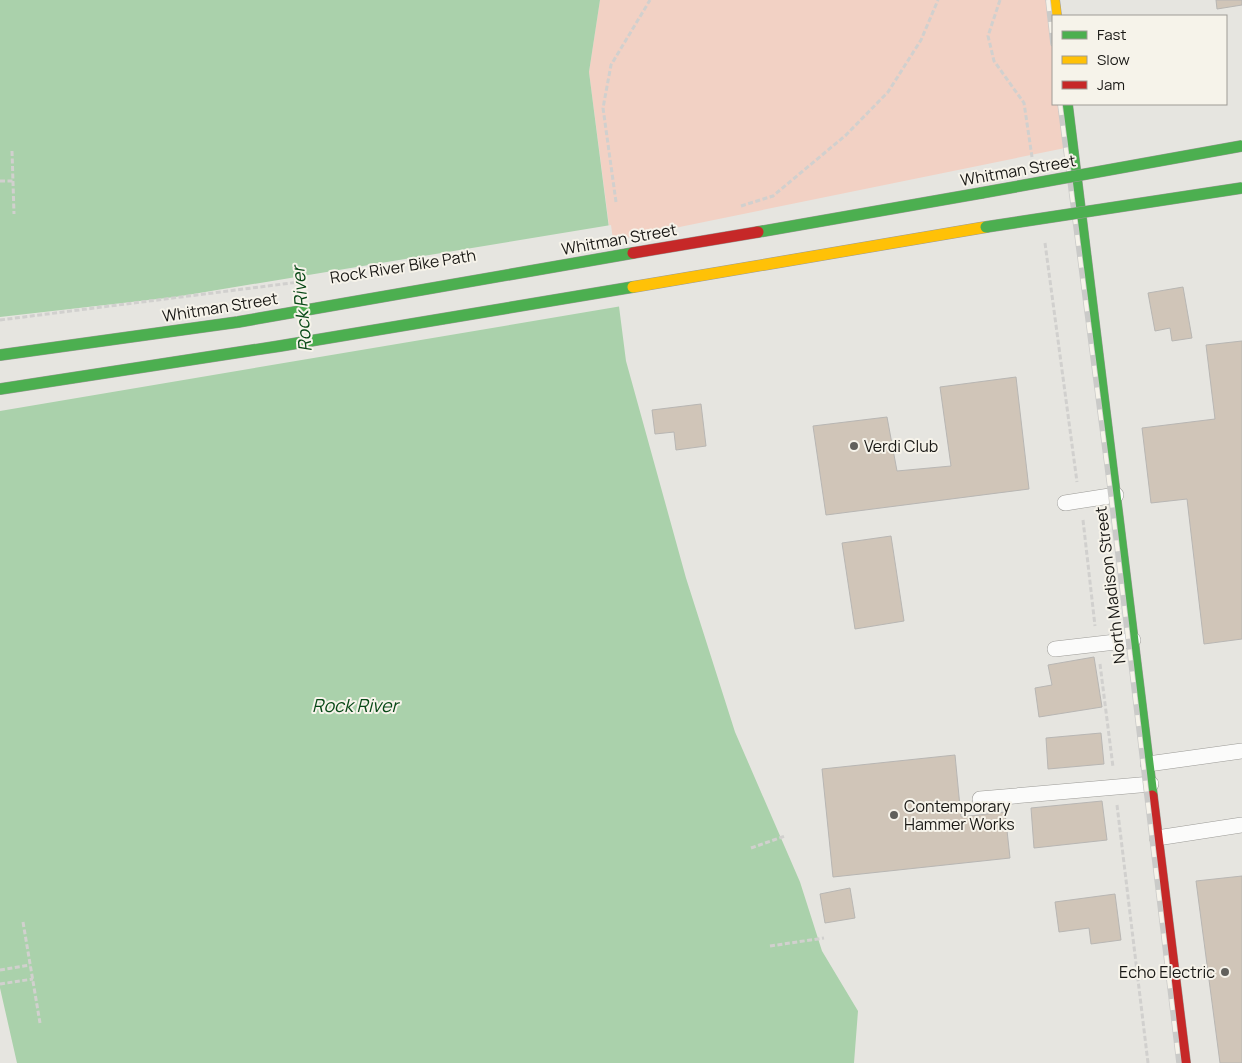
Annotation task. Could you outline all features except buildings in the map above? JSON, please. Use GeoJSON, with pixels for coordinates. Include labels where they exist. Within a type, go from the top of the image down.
{"type":"FeatureCollection","features":[{"type":"Feature","properties":{"kind":"main road"},"geometry":{"type":"LineString","coordinates":[[1054,0],[1056,15]]}},
{"type":"Feature","properties":{"kind":"main road","name":"North Madison Street"},"geometry":{"type":"LineString","coordinates":[[1067,105],[1185,1063]]}},
{"type":"Feature","properties":{"kind":"main road","name":"Whitman Street"},"geometry":{"type":"LineString","coordinates":[[0,355],[238,322],[1242,146]]}},
{"type":"Feature","properties":{"kind":"main road"},"geometry":{"type":"LineString","coordinates":[[0,389],[280,346],[986,227],[1242,188]]}},
{"type":"Feature","properties":{"kind":"lane"},"geometry":{"type":"LineString","coordinates":[[1073,502],[1116,495]]}},
{"type":"Feature","properties":{"kind":"lane"},"geometry":{"type":"LineString","coordinates":[[1055,649],[1133,640]]}},
{"type":"Feature","properties":{"kind":"lane"},"geometry":{"type":"LineString","coordinates":[[1148,764],[1242,752]]}},
{"type":"Feature","properties":{"kind":"lane"},"geometry":{"type":"LineString","coordinates":[[980,799],[1151,784]]}},
{"type":"Feature","properties":{"kind":"lane"},"geometry":{"type":"LineString","coordinates":[[1157,838],[1242,825]]}},
{"type":"Feature","properties":{"kind":"path"},"geometry":{"type":"LineString","coordinates":[[616,202],[610,174],[603,108],[611,65],[650,0]]}},
{"type":"Feature","properties":{"kind":"path"},"geometry":{"type":"LineString","coordinates":[[736,207],[774,196],[846,135],[888,92],[921,40],[938,0]]}},
{"type":"Feature","properties":{"kind":"path"},"geometry":{"type":"LineString","coordinates":[[12,152],[14,214]]}},
{"type":"Feature","properties":{"kind":"path"},"geometry":{"type":"LineString","coordinates":[[0,181],[13,181]]}},
{"type":"Feature","properties":{"kind":"path","name":"Rock River Bike Path"},"geometry":{"type":"LineString","coordinates":[[0,320],[306,282]]}},
{"type":"Feature","properties":{"kind":"path"},"geometry":{"type":"LineString","coordinates":[[1059,333],[1073,502],[1098,644],[1148,1063]]}},
{"type":"Feature","properties":{"kind":"path"},"geometry":{"type":"LineString","coordinates":[[751,848],[786,836]]}},
{"type":"Feature","properties":{"kind":"path"},"geometry":{"type":"LineString","coordinates":[[24,922],[40,1023]]}},
{"type":"Feature","properties":{"kind":"path"},"geometry":{"type":"LineString","coordinates":[[770,946],[824,938]]}},
{"type":"Feature","properties":{"kind":"path"},"geometry":{"type":"LineString","coordinates":[[0,970],[30,965]]}},
{"type":"Feature","properties":{"kind":"path"},"geometry":{"type":"LineString","coordinates":[[0,984],[33,979]]}},
{"type":"Feature","properties":{"kind":"shaded area"},"geometry":{"type":"Polygon","coordinates":[[[600,0],[1048,0],[1052,35],[1052,105],[1060,105],[1065,148],[611,241],[589,72],[600,0]]]}},
{"type":"Feature","properties":{"kind":"water","name":"Rock River"},"geometry":{"type":"Polygon","coordinates":[[[0,0],[600,0],[589,72],[626,361],[686,578],[735,732],[800,882],[822,951],[858,1011],[854,1063],[17,1063],[0,988],[0,0]]]}},
{"type":"Feature","properties":{"kind":"pier"},"geometry":{"type":"Polygon","coordinates":[[[611,225],[622,306],[0,411],[0,317],[175,297],[611,225]]]}},
{"type":"Feature","properties":{"kind":"railway"},"geometry":{"type":"LineString","coordinates":[[1048,0],[1052,35]]}},
{"type":"Feature","properties":{"kind":"railway"},"geometry":{"type":"LineString","coordinates":[[1060,105],[1111,496],[1179,1063]]}},
{"type":"Feature","properties":{"kind":"traffic: fast"},"geometry":{"type":"LineString","coordinates":[[1067,105],[1152,796]]}},
{"type":"Feature","properties":{"kind":"traffic: fast"},"geometry":{"type":"LineString","coordinates":[[981,193],[1242,146]]}},
{"type":"Feature","properties":{"kind":"traffic: fast"},"geometry":{"type":"LineString","coordinates":[[986,227],[1242,188]]}},
{"type":"Feature","properties":{"kind":"traffic: fast"},"geometry":{"type":"LineString","coordinates":[[758,232],[981,193]]}},
{"type":"Feature","properties":{"kind":"traffic: fast"},"geometry":{"type":"LineString","coordinates":[[0,355],[238,322],[633,253]]}},
{"type":"Feature","properties":{"kind":"traffic: fast"},"geometry":{"type":"LineString","coordinates":[[0,389],[280,346],[633,287]]}},
{"type":"Feature","properties":{"kind":"traffic: slow"},"geometry":{"type":"LineString","coordinates":[[1054,0],[1056,15]]}},
{"type":"Feature","properties":{"kind":"traffic: slow"},"geometry":{"type":"LineString","coordinates":[[633,287],[986,227]]}},
{"type":"Feature","properties":{"kind":"traffic: jam"},"geometry":{"type":"LineString","coordinates":[[633,253],[758,232]]}},
{"type":"Feature","properties":{"kind":"traffic: jam"},"geometry":{"type":"LineString","coordinates":[[1152,796],[1185,1063]]}},
{"type":"Feature","properties":{"kind":"place","name":"Verdi Club"},"geometry":{"type":"Point","coordinates":[854,446]}},
{"type":"Feature","properties":{"kind":"place","name":"Contemporary Hammer Works"},"geometry":{"type":"Point","coordinates":[894,815]}},
{"type":"Feature","properties":{"kind":"place","name":"Echo Electric"},"geometry":{"type":"Point","coordinates":[1225,972]}}]}
